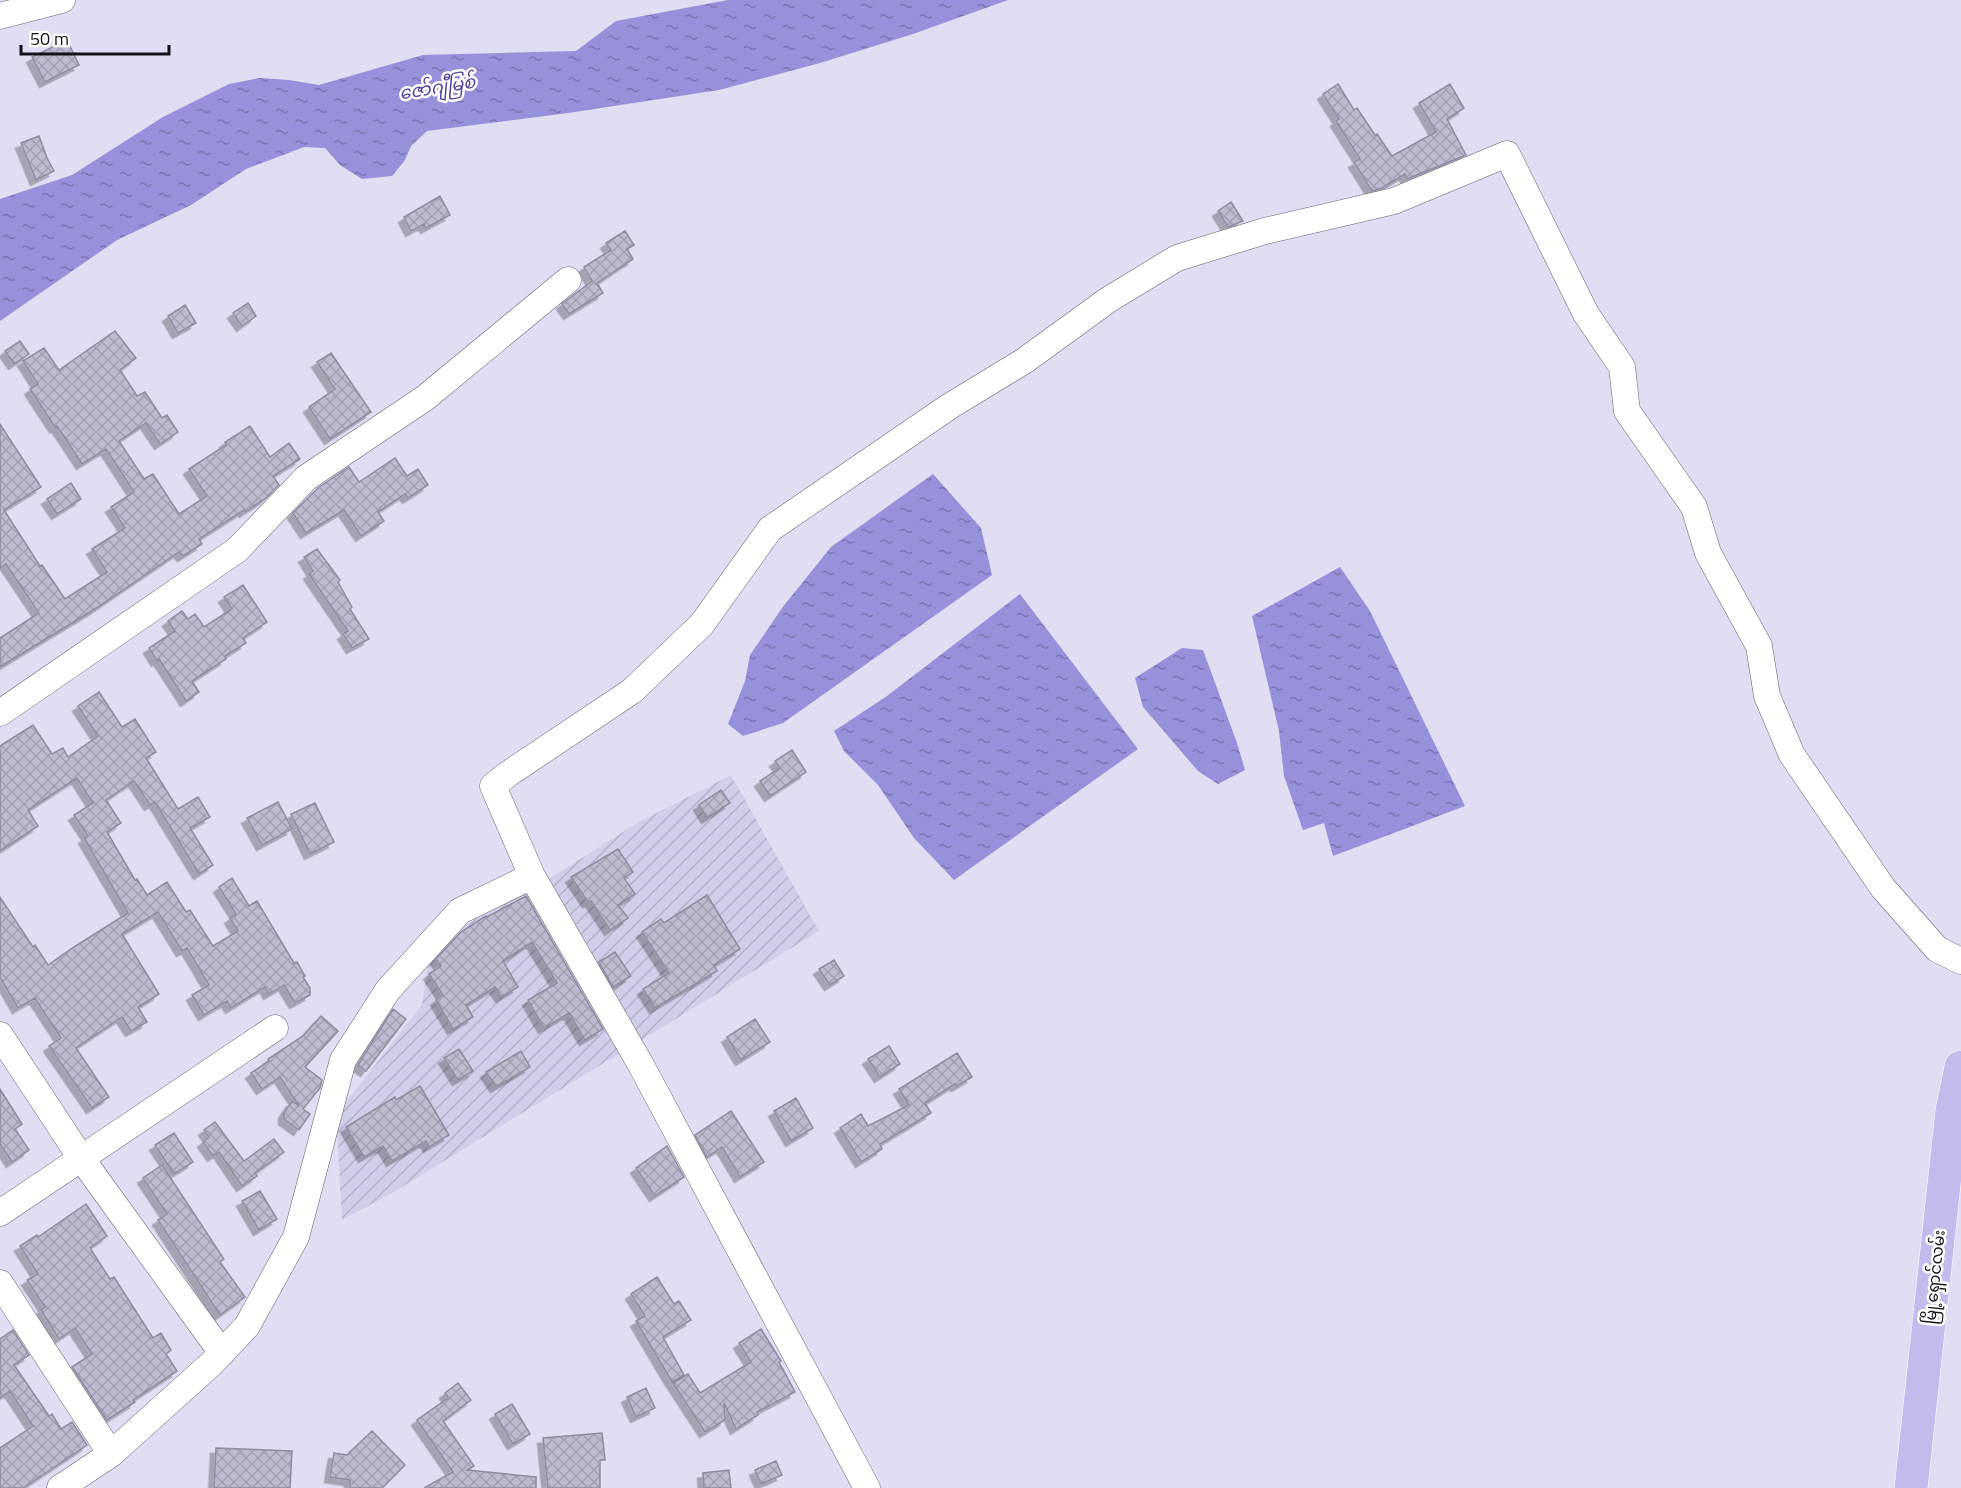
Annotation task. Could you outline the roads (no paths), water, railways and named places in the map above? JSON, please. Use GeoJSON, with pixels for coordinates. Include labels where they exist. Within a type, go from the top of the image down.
{"type":"FeatureCollection","features":[{"type":"Feature","properties":{"kind":"main road","name":"မြို့ရှောင်လမ်း"},"geometry":{"type":"LineString","coordinates":[[1911,1488],[1952,1110],[1961,1067]]}},
{"type":"Feature","properties":{"kind":"street"},"geometry":{"type":"LineString","coordinates":[[0,16],[62,0]]}},
{"type":"Feature","properties":{"kind":"street"},"geometry":{"type":"LineString","coordinates":[[867,1488],[640,1065],[532,876],[493,786],[632,691],[702,624],[770,529],[950,406],[1024,361],[1108,300],[1176,258],[1265,231],[1394,201],[1507,154],[1586,314],[1622,367],[1627,411],[1694,507],[1708,553],[1759,646],[1767,696],[1792,755],[1883,888],[1937,949],[1961,961]]}},
{"type":"Feature","properties":{"kind":"street"},"geometry":{"type":"LineString","coordinates":[[0,713],[237,550],[306,478],[425,398],[568,280]]}},
{"type":"Feature","properties":{"kind":"street"},"geometry":{"type":"LineString","coordinates":[[60,1488],[111,1454],[222,1353],[247,1326],[296,1237],[343,1060],[388,990],[460,911],[532,876]]}},
{"type":"Feature","properties":{"kind":"street"},"geometry":{"type":"LineString","coordinates":[[0,1213],[275,1028]]}},
{"type":"Feature","properties":{"kind":"street"},"geometry":{"type":"LineString","coordinates":[[0,1035],[81,1158],[222,1353]]}},
{"type":"Feature","properties":{"kind":"street"},"geometry":{"type":"LineString","coordinates":[[0,1283],[111,1454]]}},
{"type":"Feature","properties":{"kind":"water","name":"ဇော်ဂျီမြစ်"},"geometry":{"type":"Polygon","coordinates":[[[728,0],[1008,0],[913,34],[820,63],[719,90],[427,131],[411,146],[405,160],[392,176],[362,179],[340,165],[325,148],[304,147],[246,169],[191,205],[117,240],[0,321],[0,199],[72,175],[163,117],[229,84],[260,78],[319,85],[423,55],[576,51],[616,21],[728,0]]]}},
{"type":"Feature","properties":{"kind":"water"},"geometry":{"type":"Polygon","coordinates":[[[933,474],[981,528],[992,575],[783,723],[743,736],[728,724],[745,681],[750,655],[782,608],[831,547],[933,474]]]}},
{"type":"Feature","properties":{"kind":"water"},"geometry":{"type":"Polygon","coordinates":[[[1340,567],[1370,611],[1465,806],[1333,856],[1324,823],[1303,830],[1284,776],[1279,731],[1252,616],[1340,567]]]}},
{"type":"Feature","properties":{"kind":"water"},"geometry":{"type":"Polygon","coordinates":[[[1020,594],[1138,749],[954,880],[914,838],[878,785],[844,751],[834,731],[887,696],[1020,594]]]}},
{"type":"Feature","properties":{"kind":"water"},"geometry":{"type":"Polygon","coordinates":[[[1182,648],[1203,650],[1245,770],[1218,784],[1198,771],[1143,707],[1135,678],[1182,648]]]}}]}
